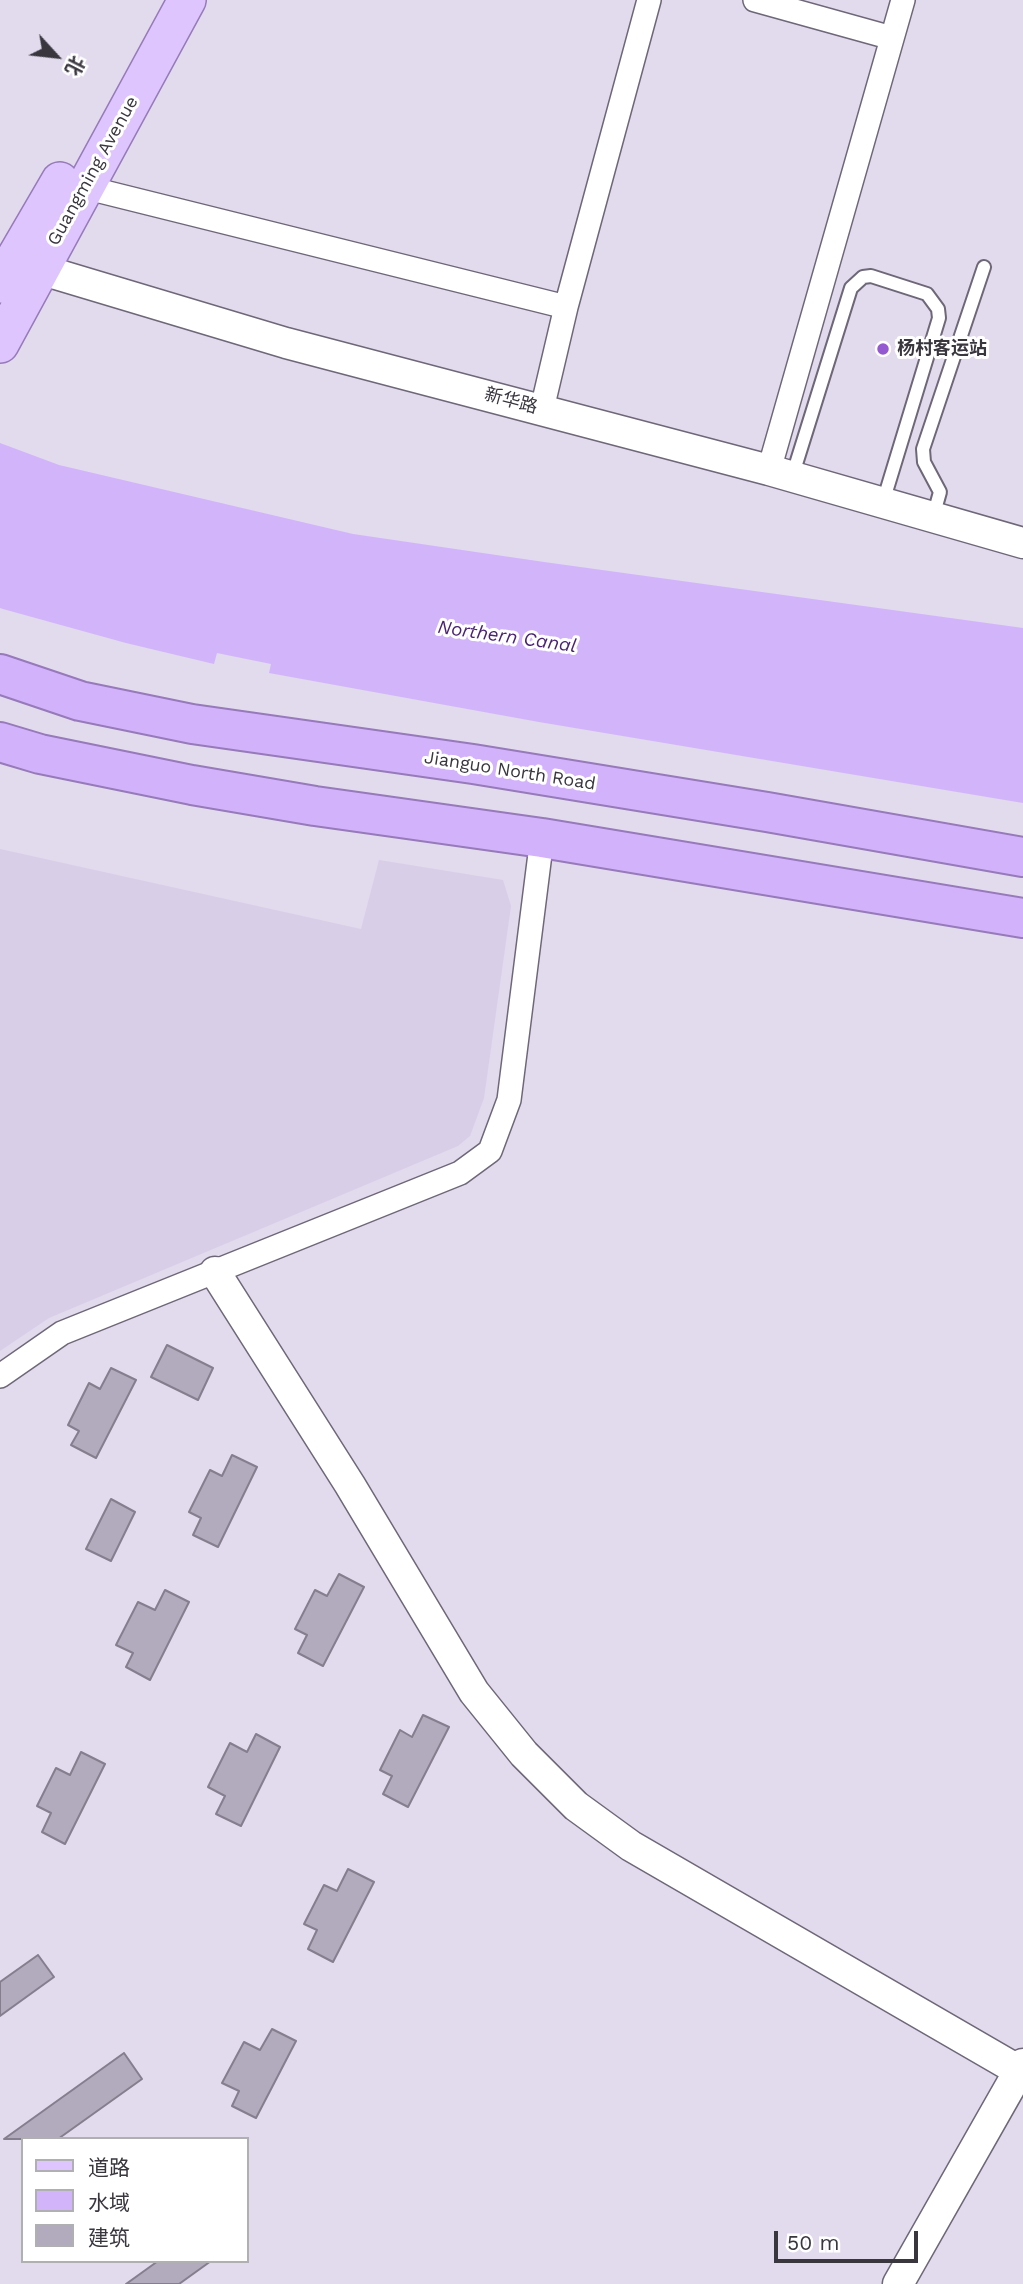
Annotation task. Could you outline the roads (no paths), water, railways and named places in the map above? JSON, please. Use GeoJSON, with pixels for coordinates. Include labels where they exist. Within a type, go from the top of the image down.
{"type":"FeatureCollection","features":[{"type":"Feature","properties":{"kind":"highway","name":"Jianguo North Road"},"geometry":{"type":"LineString","coordinates":[[0,674],[80,701],[192,724],[474,764],[1023,857]]}},
{"type":"Feature","properties":{"kind":"highway"},"geometry":{"type":"LineString","coordinates":[[0,742],[40,754],[192,785],[315,806],[542,838],[1023,918]]}},
{"type":"Feature","properties":{"kind":"main road","name":"Guangming Avenue"},"geometry":{"type":"LineString","coordinates":[[0,344],[17,261],[162,0]]}},
{"type":"Feature","properties":{"kind":"main road","name":"Guangming Avenue"},"geometry":{"type":"LineString","coordinates":[[17,261],[84,187],[187,0]]}},
{"type":"Feature","properties":{"kind":"street"},"geometry":{"type":"LineString","coordinates":[[543,403],[566,307],[649,0]]}},
{"type":"Feature","properties":{"kind":"street"},"geometry":{"type":"LineString","coordinates":[[782,467],[903,0]]}},
{"type":"Feature","properties":{"kind":"street"},"geometry":{"type":"LineString","coordinates":[[766,1],[892,38]]}},
{"type":"Feature","properties":{"kind":"street"},"geometry":{"type":"LineString","coordinates":[[84,187],[566,307]]}},
{"type":"Feature","properties":{"kind":"street","name":"新华路"},"geometry":{"type":"LineString","coordinates":[[17,261],[168,298],[782,467],[935,512],[1023,543]]}},
{"type":"Feature","properties":{"kind":"street","name":"新华路"},"geometry":{"type":"LineString","coordinates":[[935,512],[1023,530]]}},
{"type":"Feature","properties":{"kind":"street"},"geometry":{"type":"LineString","coordinates":[[0,1376],[62,1333],[460,1173],[490,1151],[509,1100],[542,838]]}},
{"type":"Feature","properties":{"kind":"street"},"geometry":{"type":"LineString","coordinates":[[215,1272],[350,1485],[474,1692],[524,1754],[576,1806],[631,1846],[1021,2069],[898,2284]]}},
{"type":"Feature","properties":{"kind":"lane"},"geometry":{"type":"LineString","coordinates":[[935,512],[940,492],[924,462],[923,449],[984,267]]}},
{"type":"Feature","properties":{"kind":"lane"},"geometry":{"type":"LineString","coordinates":[[782,467],[851,288],[863,277],[871,276],[927,294],[938,309],[939,318],[885,497]]}},
{"type":"Feature","properties":{"kind":"water","name":"Northern Canal"},"geometry":{"type":"Polygon","coordinates":[[[0,443],[59,465],[353,534],[1023,628],[1023,803],[539,722],[269,673],[271,664],[217,653],[214,664],[0,608],[0,443]]]}},
{"type":"Feature","properties":{"kind":"place","name":"杨村客运站"},"geometry":{"type":"Point","coordinates":[883,349]}}]}
